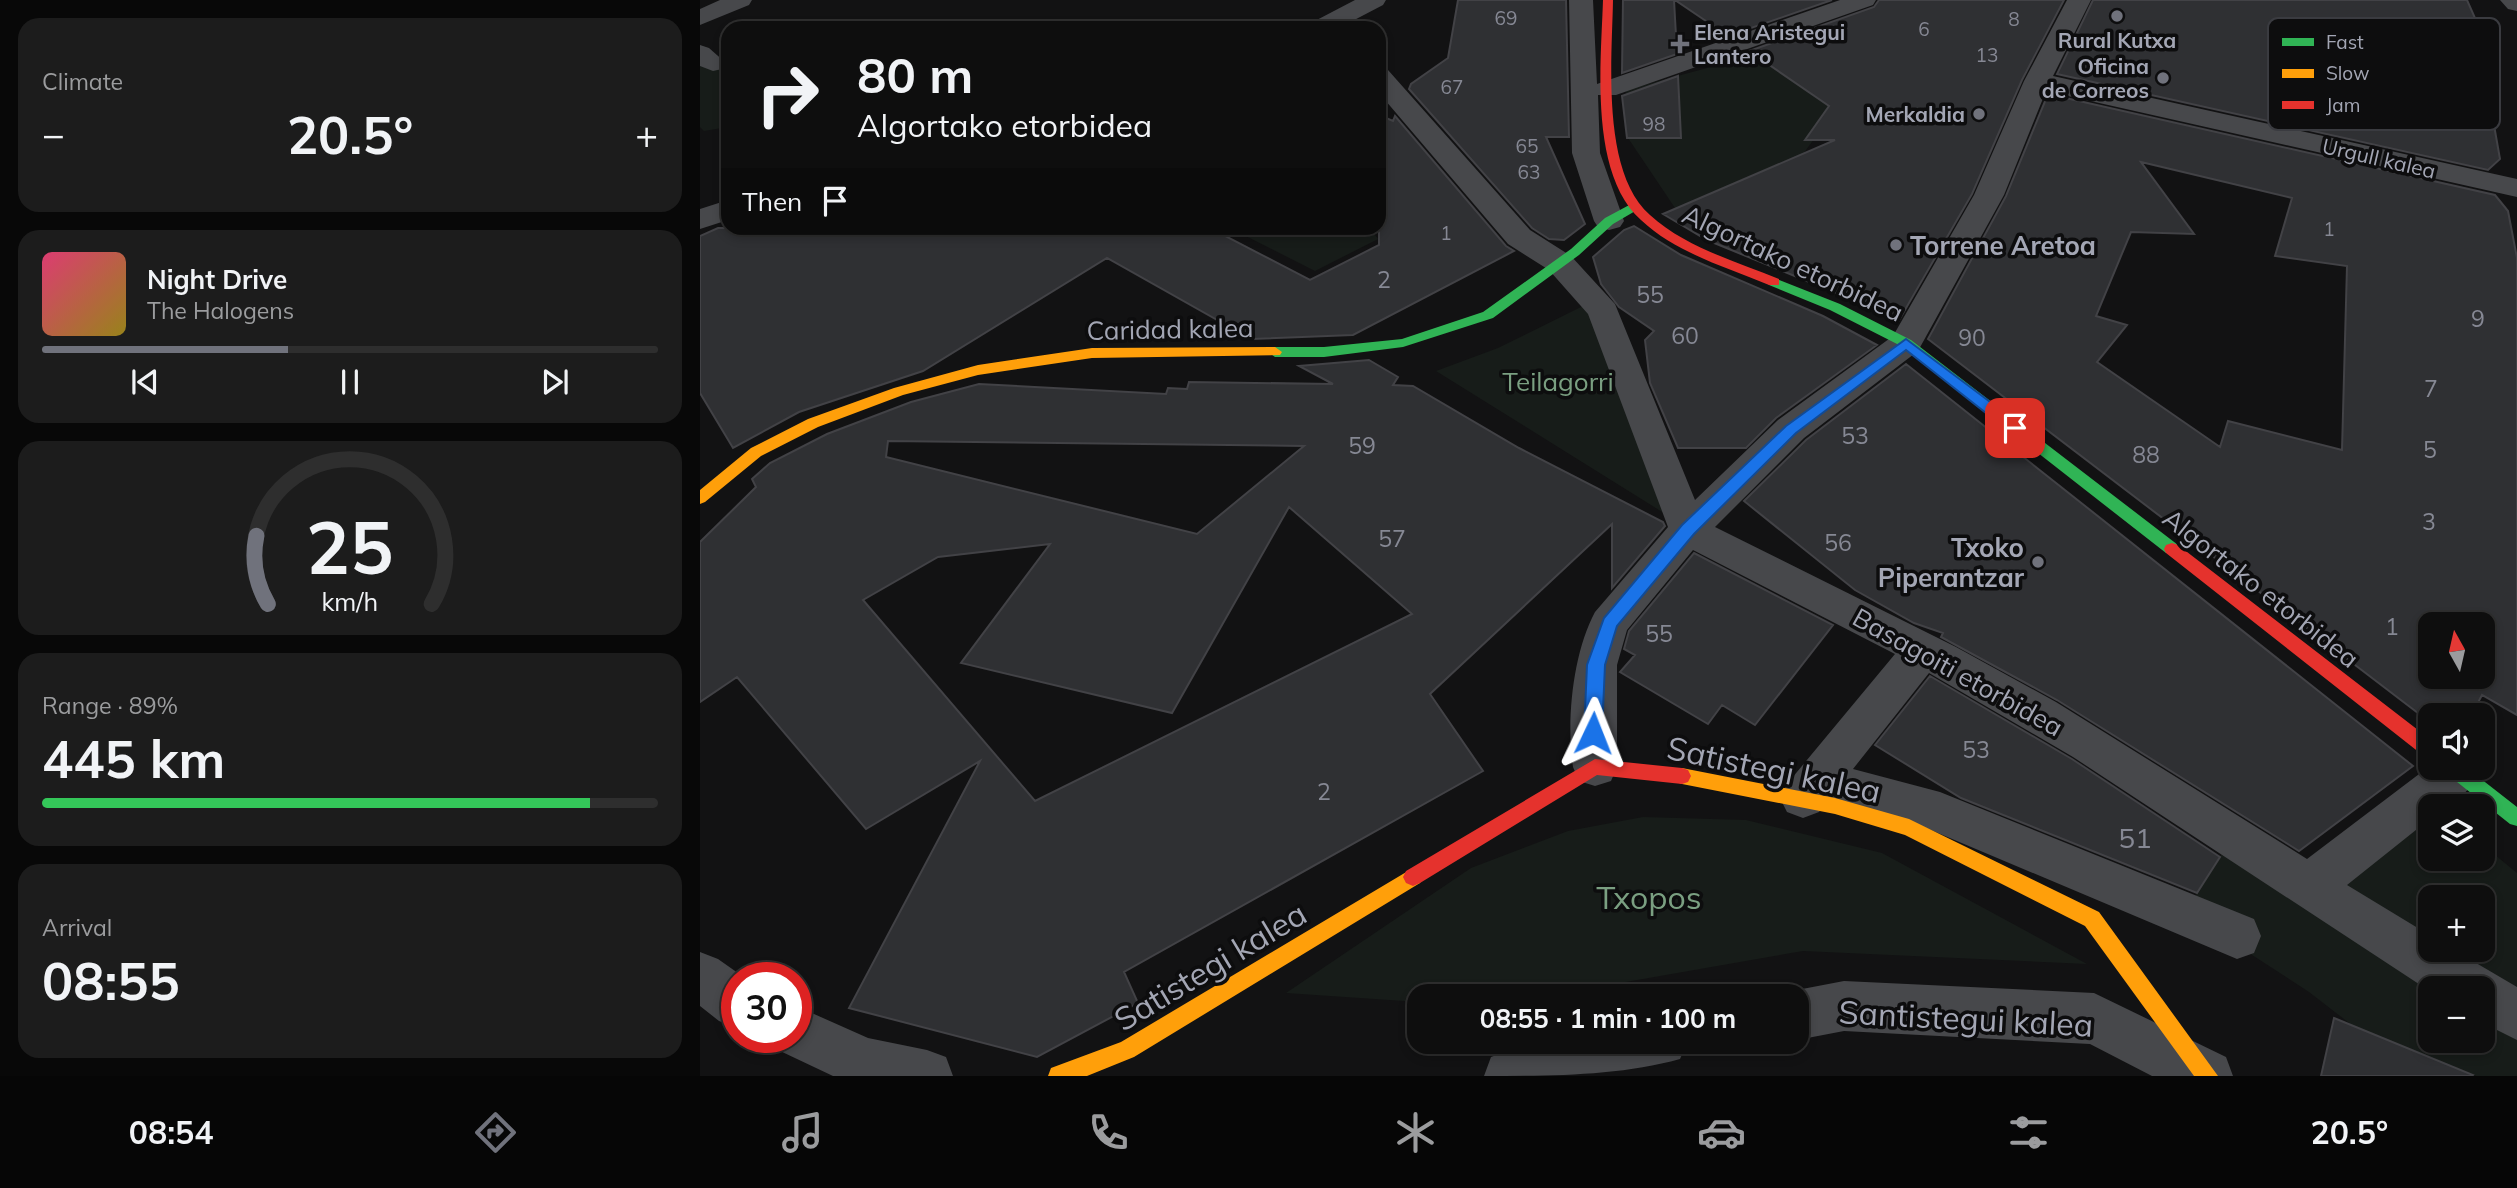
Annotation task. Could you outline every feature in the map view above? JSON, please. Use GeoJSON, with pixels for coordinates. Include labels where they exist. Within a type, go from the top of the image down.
{"type":"FeatureCollection","features":[{"type":"Feature","properties":{"kind":"street"},"geometry":{"type":"LineString","coordinates":[[700,18],[740,0]]}},
{"type":"Feature","properties":{"kind":"street"},"geometry":{"type":"LineString","coordinates":[[1338,21],[1374,0]]}},
{"type":"Feature","properties":{"kind":"street"},"geometry":{"type":"LineString","coordinates":[[1581,0],[1586,153],[1609,222]]}},
{"type":"Feature","properties":{"kind":"street"},"geometry":{"type":"LineString","coordinates":[[1608,0],[1607,89],[1610,145],[1633,207]]}},
{"type":"Feature","properties":{"kind":"street"},"geometry":{"type":"LineString","coordinates":[[1607,89],[1864,0]]}},
{"type":"Feature","properties":{"kind":"street"},"geometry":{"type":"LineString","coordinates":[[1595,767],[1592,755],[1596,665],[1609,623],[1688,530],[1791,429],[1906,343],[1989,195],[2037,81],[2079,0]]}},
{"type":"Feature","properties":{"kind":"street"},"geometry":{"type":"LineString","coordinates":[[2512,0],[2517,4]]}},
{"type":"Feature","properties":{"kind":"street","name":"Urgull kalea"},"geometry":{"type":"LineString","coordinates":[[2037,81],[2517,188]]}},
{"type":"Feature","properties":{"kind":"street"},"geometry":{"type":"LineString","coordinates":[[1386,84],[1518,237],[1560,263],[1603,311],[1688,530]]}},
{"type":"Feature","properties":{"kind":"street","name":"Caridad kalea"},"geometry":{"type":"LineString","coordinates":[[700,498],[756,452],[813,423],[899,391],[978,370],[1092,353],[1324,352],[1403,344],[1488,315],[1560,263],[1609,222],[1633,207]]}},
{"type":"Feature","properties":{"kind":"street","name":"Algortako etorbidea"},"geometry":{"type":"LineString","coordinates":[[1633,207],[1681,241],[1835,307],[1906,343],[2418,741]]}},
{"type":"Feature","properties":{"kind":"street"},"geometry":{"type":"LineString","coordinates":[[700,220],[721,212]]}},
{"type":"Feature","properties":{"kind":"street"},"geometry":{"type":"LineString","coordinates":[[700,477],[756,452]]}},
{"type":"Feature","properties":{"kind":"street","name":"Basagoiti etorbidea"},"geometry":{"type":"LineString","coordinates":[[1688,530],[1922,651],[2088,743],[2308,887],[2451,976]]}},
{"type":"Feature","properties":{"kind":"street"},"geometry":{"type":"LineString","coordinates":[[1809,790],[1922,651]]}},
{"type":"Feature","properties":{"kind":"street","name":"Satistegi kalea"},"geometry":{"type":"LineString","coordinates":[[1059,1076],[1128,1049],[1595,767],[1659,771],[1809,790],[1909,828],[2092,919],[2207,1076]]}},
{"type":"Feature","properties":{"kind":"street"},"geometry":{"type":"LineString","coordinates":[[2308,887],[2429,780]]}},
{"type":"Feature","properties":{"kind":"street","name":"Algortako etorbidea"},"geometry":{"type":"LineString","coordinates":[[2468,780],[2517,818]]}},
{"type":"Feature","properties":{"kind":"street"},"geometry":{"type":"LineString","coordinates":[[1809,790],[1924,806],[2237,936]]}},
{"type":"Feature","properties":{"kind":"street"},"geometry":{"type":"LineString","coordinates":[[700,976],[721,991]]}},
{"type":"Feature","properties":{"kind":"street"},"geometry":{"type":"LineString","coordinates":[[2495,1002],[2517,1015]]}},
{"type":"Feature","properties":{"kind":"street","name":"Santistegui kalea"},"geometry":{"type":"LineString","coordinates":[[1809,1013],[1844,1006],[2094,1019],[2207,1076]]}},
{"type":"Feature","properties":{"kind":"street"},"geometry":{"type":"LineString","coordinates":[[812,1039],[866,1064],[927,1076]]}},
{"type":"Feature","properties":{"kind":"street"},"geometry":{"type":"LineString","coordinates":[[1510,1076],[1543,1065],[1598,1054]]}},
{"type":"Feature","properties":{"kind":"green space"},"geometry":{"type":"Polygon","coordinates":[[[1755,55],[1832,108],[1824,125],[1816,123],[1809,133],[1817,135],[1798,161],[1790,159],[1675,208],[1628,138],[1680,138],[1679,111],[1628,111],[1626,90],[1755,55]]]}},
{"type":"Feature","properties":{"kind":"green space"},"geometry":{"type":"Polygon","coordinates":[[[721,61],[721,128],[704,131],[700,127],[700,65],[721,61]]]}},
{"type":"Feature","properties":{"kind":"green space"},"geometry":{"type":"Polygon","coordinates":[[[1244,235],[1375,235],[1378,239],[1315,271],[1244,235]]]}},
{"type":"Feature","properties":{"kind":"green space","name":"Teilagorri"},"geometry":{"type":"Polygon","coordinates":[[[1589,303],[1667,515],[1436,371],[1498,348],[1589,303]]]}},
{"type":"Feature","properties":{"kind":"green space"},"geometry":{"type":"Polygon","coordinates":[[[2418,813],[2418,871],[2495,871],[2495,855],[2517,873],[2517,1076],[2476,1076],[2419,1053],[2495,1053],[2495,976],[2418,976],[2418,1052],[2353,1026],[2309,992],[2232,942],[2194,898],[2226,847],[2327,873],[2418,813]]]}},
{"type":"Feature","properties":{"kind":"green space","name":"Txopos"},"geometry":{"type":"Polygon","coordinates":[[[1643,817],[1746,820],[1882,853],[2087,964],[1803,951],[1612,984],[1407,984],[1407,1001],[1286,993],[1471,868],[1568,831],[1643,817]]]}},
{"type":"Feature","properties":{"kind":"building"},"geometry":{"type":"Polygon","coordinates":[[[1458,0],[1566,0],[1569,137],[1546,137],[1585,224],[1564,240],[1549,239],[1532,228],[1409,89],[1411,84],[1448,58],[1458,0]]]}},
{"type":"Feature","properties":{"kind":"building"},"geometry":{"type":"Polygon","coordinates":[[[1623,0],[1674,0],[1677,54],[1622,73],[1623,0]]]}},
{"type":"Feature","properties":{"kind":"building"},"geometry":{"type":"Polygon","coordinates":[[[1675,0],[1832,0],[1728,36],[1675,0]]]}},
{"type":"Feature","properties":{"kind":"building"},"geometry":{"type":"Polygon","coordinates":[[[1879,0],[2064,0],[2022,80],[1972,194],[1898,322],[1848,298],[1707,240],[1663,214],[1835,140],[1805,140],[1829,106],[1749,51],[1874,7],[1879,0]]]}},
{"type":"Feature","properties":{"kind":"building"},"geometry":{"type":"Polygon","coordinates":[[[2093,0],[2467,0],[2475,18],[2268,18],[2268,121],[2057,74],[2093,0]]]}},
{"type":"Feature","properties":{"kind":"building"},"geometry":{"type":"Polygon","coordinates":[[[1678,76],[1681,138],[1627,138],[1622,96],[1678,76]]]}},
{"type":"Feature","properties":{"kind":"building"},"geometry":{"type":"Polygon","coordinates":[[[2048,94],[2495,195],[2508,211],[2517,258],[2517,715],[2482,695],[2478,703],[2418,703],[2418,713],[1928,339],[2006,196],[2048,94]],[[2141,162],[2194,234],[2131,232],[2096,316],[2127,325],[2097,362],[2220,447],[2228,421],[2342,450],[2347,266],[2275,256],[2292,198],[2141,162]]]}},
{"type":"Feature","properties":{"kind":"building"},"geometry":{"type":"Polygon","coordinates":[[[1395,116],[1506,246],[1514,251],[1353,335],[1251,339],[1107,258],[923,371],[799,412],[733,448],[700,393],[700,236],[718,228],[721,228],[721,235],[1223,235],[1310,280],[1379,245],[1379,235],[1386,235],[1386,118],[1393,121],[1395,116]]]}},
{"type":"Feature","properties":{"kind":"building"},"geometry":{"type":"Polygon","coordinates":[[[2308,130],[2495,130],[2500,159],[2488,170],[2308,130]]]}},
{"type":"Feature","properties":{"kind":"building"},"geometry":{"type":"Polygon","coordinates":[[[1634,226],[1681,255],[1823,316],[1877,345],[1776,418],[1746,448],[1678,448],[1650,383],[1645,340],[1654,331],[1619,307],[1601,284],[1593,257],[1624,230],[1634,226]]]}},
{"type":"Feature","properties":{"kind":"building"},"geometry":{"type":"Polygon","coordinates":[[[1369,360],[1398,377],[1393,385],[1413,386],[1519,448],[1663,522],[1665,526],[1612,588],[1612,524],[1430,694],[1483,771],[1124,972],[1138,1003],[1037,1057],[849,1008],[980,761],[866,829],[737,677],[700,702],[700,542],[756,487],[752,479],[770,463],[827,434],[911,402],[979,384],[1166,394],[1168,388],[1187,389],[1189,382],[1333,384],[1299,366],[1369,360]],[[888,441],[886,457],[1197,534],[1304,446],[888,441]],[[1289,507],[1172,713],[961,663],[1050,544],[938,557],[863,600],[1035,801],[1412,614],[1289,507]]]}},
{"type":"Feature","properties":{"kind":"building"},"geometry":{"type":"Polygon","coordinates":[[[1906,364],[2413,766],[2299,851],[2057,700],[1941,637],[1943,633],[1914,623],[1855,590],[1744,501],[1806,440],[1906,364]]]}},
{"type":"Feature","properties":{"kind":"building"},"geometry":{"type":"Polygon","coordinates":[[[1694,553],[1833,625],[1755,725],[1722,705],[1708,724],[1620,672],[1635,655],[1624,649],[1629,631],[1694,553]]]}},
{"type":"Feature","properties":{"kind":"building"},"geometry":{"type":"Polygon","coordinates":[[[1930,676],[2072,759],[2220,857],[2197,893],[1961,798],[1875,745],[1930,676]]]}},
{"type":"Feature","properties":{"kind":"building"},"geometry":{"type":"Polygon","coordinates":[[[2334,1018],[2473,1075],[2472,1076],[2321,1076],[2334,1018]]]}},
{"type":"Feature","properties":{"kind":"traffic: fast"},"geometry":{"type":"LineString","coordinates":[[1275,352],[1324,352],[1403,343],[1488,315],[1575,252],[1609,221],[1633,207]]}},
{"type":"Feature","properties":{"kind":"traffic: fast"},"geometry":{"type":"LineString","coordinates":[[1774,282],[1835,307],[1906,343],[2172,549]]}},
{"type":"Feature","properties":{"kind":"traffic: fast"},"geometry":{"type":"LineString","coordinates":[[2468,780],[2517,818]]}},
{"type":"Feature","properties":{"kind":"traffic: slow"},"geometry":{"type":"LineString","coordinates":[[700,498],[756,452],[813,423],[899,391],[978,370],[1092,353],[1275,352]]}},
{"type":"Feature","properties":{"kind":"traffic: slow"},"geometry":{"type":"LineString","coordinates":[[1682,776],[1835,806],[1909,828],[2092,919],[2207,1076]]}},
{"type":"Feature","properties":{"kind":"traffic: slow"},"geometry":{"type":"LineString","coordinates":[[1059,1076],[1127,1050],[1413,877]]}},
{"type":"Feature","properties":{"kind":"traffic: jam"},"geometry":{"type":"LineString","coordinates":[[1608,0],[1608,115],[1618,175],[1629,199],[1644,217],[1674,238],[1774,282]]}},
{"type":"Feature","properties":{"kind":"traffic: jam"},"geometry":{"type":"LineString","coordinates":[[2172,549],[2418,741]]}},
{"type":"Feature","properties":{"kind":"traffic: jam"},"geometry":{"type":"LineString","coordinates":[[1413,877],[1595,767],[1682,776]]}},
{"type":"Feature","properties":{"kind":"place","name":"Rural Kutxa"},"geometry":{"type":"Point","coordinates":[2117,16]}},
{"type":"Feature","properties":{"kind":"place","name":"Elena Aristegui Lantero"},"geometry":{"type":"Point","coordinates":[1680,44]}},
{"type":"Feature","properties":{"kind":"place","name":"Oficina de Correos"},"geometry":{"type":"Point","coordinates":[2163,78]}},
{"type":"Feature","properties":{"kind":"place","name":"Merkaldia"},"geometry":{"type":"Point","coordinates":[1979,114]}},
{"type":"Feature","properties":{"kind":"place","name":"Torrene Aretoa"},"geometry":{"type":"Point","coordinates":[1896,245]}},
{"type":"Feature","properties":{"kind":"place","name":"Txoko Piperantzar"},"geometry":{"type":"Point","coordinates":[2038,562]}},
{"type":"Feature","properties":{"kind":"route"},"geometry":{"type":"LineString","coordinates":[[1593,733],[1596,665],[1609,623],[1688,530],[1791,429],[1906,343],[2015,428]]}}]}
